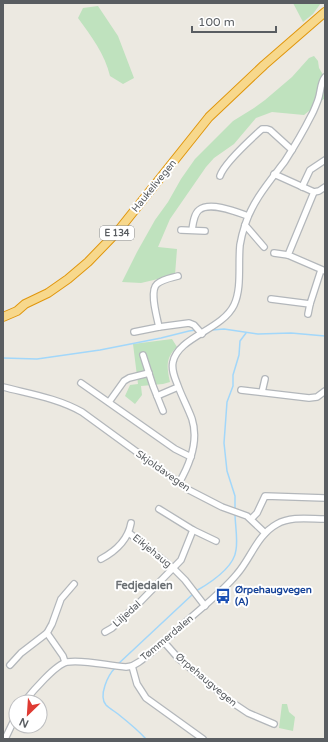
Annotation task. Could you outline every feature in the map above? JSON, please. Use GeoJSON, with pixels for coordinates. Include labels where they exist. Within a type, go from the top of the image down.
{"type":"FeatureCollection","features":[{"type":"Feature","properties":{"kind":"highway","name":"Haukelivegen"},"geometry":{"type":"LineString","coordinates":[[3,312],[48,293],[68,279],[100,251],[190,142],[321,20],[325,12]]}},
{"type":"Feature","properties":{"kind":"highway","name":"Haukelivegen"},"geometry":{"type":"LineString","coordinates":[[3,317],[17,311],[25,304]]}},
{"type":"Feature","properties":{"kind":"street"},"geometry":{"type":"LineString","coordinates":[[179,483],[185,473],[194,446],[193,424],[178,388],[173,370],[175,357],[184,346],[224,319],[230,312],[238,291],[240,244],[248,216],[256,199],[292,150],[312,115],[318,100],[322,81],[325,77]]}},
{"type":"Feature","properties":{"kind":"street"},"geometry":{"type":"LineString","coordinates":[[321,88],[325,83]]}},
{"type":"Feature","properties":{"kind":"street"},"geometry":{"type":"LineString","coordinates":[[220,176],[223,170],[246,144],[262,129],[267,128],[270,130],[292,150]]}},
{"type":"Feature","properties":{"kind":"street"},"geometry":{"type":"LineString","coordinates":[[302,187],[310,170],[325,160]]}},
{"type":"Feature","properties":{"kind":"street"},"geometry":{"type":"LineString","coordinates":[[274,174],[314,192],[323,189],[325,195]]}},
{"type":"Feature","properties":{"kind":"street"},"geometry":{"type":"LineString","coordinates":[[288,255],[314,192]]}},
{"type":"Feature","properties":{"kind":"street"},"geometry":{"type":"LineString","coordinates":[[192,230],[196,213],[204,207],[209,206],[222,208],[248,216]]}},
{"type":"Feature","properties":{"kind":"street"},"geometry":{"type":"LineString","coordinates":[[245,226],[264,247]]}},
{"type":"Feature","properties":{"kind":"street"},"geometry":{"type":"LineString","coordinates":[[181,230],[205,231]]}},
{"type":"Feature","properties":{"kind":"street"},"geometry":{"type":"LineString","coordinates":[[274,253],[288,255],[323,271],[310,304],[308,314]]}},
{"type":"Feature","properties":{"kind":"street"},"geometry":{"type":"LineString","coordinates":[[159,327],[154,290],[161,281],[178,276]]}},
{"type":"Feature","properties":{"kind":"street"},"geometry":{"type":"LineString","coordinates":[[271,299],[310,304]]}},
{"type":"Feature","properties":{"kind":"street"},"geometry":{"type":"LineString","coordinates":[[134,332],[189,323],[194,325],[202,334]]}},
{"type":"Feature","properties":{"kind":"street"},"geometry":{"type":"LineString","coordinates":[[143,355],[163,412]]}},
{"type":"Feature","properties":{"kind":"street"},"geometry":{"type":"LineString","coordinates":[[109,402],[124,381],[129,378],[149,373]]}},
{"type":"Feature","properties":{"kind":"street"},"geometry":{"type":"LineString","coordinates":[[262,392],[265,379]]}},
{"type":"Feature","properties":{"kind":"street"},"geometry":{"type":"LineString","coordinates":[[81,383],[175,449],[191,457]]}},
{"type":"Feature","properties":{"kind":"street","name":"Skjoldavegen"},"geometry":{"type":"LineString","coordinates":[[3,387],[49,398],[71,406],[82,412],[179,483],[204,499],[252,519],[265,533]]}},
{"type":"Feature","properties":{"kind":"street"},"geometry":{"type":"LineString","coordinates":[[157,396],[178,388]]}},
{"type":"Feature","properties":{"kind":"street"},"geometry":{"type":"LineString","coordinates":[[241,390],[310,398],[316,397],[325,391]]}},
{"type":"Feature","properties":{"kind":"street"},"geometry":{"type":"LineString","coordinates":[[252,519],[257,513],[265,496],[325,498]]}},
{"type":"Feature","properties":{"kind":"street"},"geometry":{"type":"LineString","coordinates":[[159,509],[193,530],[216,540]]}},
{"type":"Feature","properties":{"kind":"street"},"geometry":{"type":"LineString","coordinates":[[265,533],[286,520],[325,519]]}},
{"type":"Feature","properties":{"kind":"street"},"geometry":{"type":"LineString","coordinates":[[101,559],[111,554],[129,533],[131,523]]}},
{"type":"Feature","properties":{"kind":"street","name":"Liljedal"},"geometry":{"type":"LineString","coordinates":[[105,632],[126,616],[180,560],[193,530]]}},
{"type":"Feature","properties":{"kind":"street","name":"Eikjehaug"},"geometry":{"type":"LineString","coordinates":[[129,533],[173,568],[185,580],[205,606]]}},
{"type":"Feature","properties":{"kind":"street","name":"Tømmerdalen"},"geometry":{"type":"LineString","coordinates":[[66,662],[80,662],[122,667],[132,666],[146,657],[205,606],[238,573],[265,533]]}},
{"type":"Feature","properties":{"kind":"street"},"geometry":{"type":"LineString","coordinates":[[10,665],[21,653],[47,633],[61,599],[74,584]]}},
{"type":"Feature","properties":{"kind":"street"},"geometry":{"type":"LineString","coordinates":[[32,694],[55,669],[66,662],[47,633]]}},
{"type":"Feature","properties":{"kind":"street","name":"Ørpehaugvegen"},"geometry":{"type":"LineString","coordinates":[[164,642],[179,659],[230,701],[248,713],[274,724]]}},
{"type":"Feature","properties":{"kind":"street"},"geometry":{"type":"LineString","coordinates":[[132,666],[137,684],[146,698],[203,739]]}},
{"type":"Feature","properties":{"kind":"green space"},"geometry":{"type":"Polygon","coordinates":[[[293,3],[321,3],[313,14],[303,22],[293,3]]]}},
{"type":"Feature","properties":{"kind":"green space"},"geometry":{"type":"Polygon","coordinates":[[[98,6],[118,36],[134,78],[123,84],[110,76],[105,60],[93,38],[78,18],[83,8],[98,6]]]}},
{"type":"Feature","properties":{"kind":"green space"},"geometry":{"type":"Polygon","coordinates":[[[314,56],[318,61],[319,68],[325,78],[325,98],[304,115],[272,112],[256,118],[234,144],[214,158],[206,167],[170,219],[158,247],[177,249],[175,275],[141,283],[122,282],[155,220],[195,159],[233,121],[265,100],[292,77],[309,58],[314,56]]]}},
{"type":"Feature","properties":{"kind":"green space"},"geometry":{"type":"Polygon","coordinates":[[[172,339],[177,347],[170,355],[168,363],[170,382],[141,386],[142,395],[135,404],[125,396],[130,385],[138,384],[133,344],[172,339]]]}},
{"type":"Feature","properties":{"kind":"green space"},"geometry":{"type":"Polygon","coordinates":[[[282,704],[287,704],[289,712],[295,717],[293,731],[279,728],[282,704]]]}},
{"type":"Feature","properties":{"kind":"waterway"},"geometry":{"type":"LineString","coordinates":[[212,330],[224,329],[258,334],[291,333],[325,336]]}},
{"type":"Feature","properties":{"kind":"waterway"},"geometry":{"type":"LineString","coordinates":[[3,358],[37,359],[100,350],[196,330]]}},
{"type":"Feature","properties":{"kind":"waterway"},"geometry":{"type":"LineString","coordinates":[[235,509],[235,496],[227,471],[224,443],[227,402],[233,386],[233,375],[239,355],[240,341],[246,333]]}},
{"type":"Feature","properties":{"kind":"waterway"},"geometry":{"type":"LineString","coordinates":[[196,591],[208,584],[231,563],[236,550],[237,541],[235,513]]}},
{"type":"Feature","properties":{"kind":"waterway"},"geometry":{"type":"LineString","coordinates":[[117,665],[193,594]]}},
{"type":"Feature","properties":{"kind":"waterway"},"geometry":{"type":"LineString","coordinates":[[115,668],[103,691],[104,701],[107,706],[140,732],[146,739]]}},
{"type":"Feature","properties":{"kind":"place","name":"Ørpehaugvegen (A)"},"geometry":{"type":"Point","coordinates":[223,596]}},
{"type":"Feature","properties":{"kind":"district","name":"Fedjedalen"},"geometry":{"type":"Point","coordinates":[144,585]}}]}
